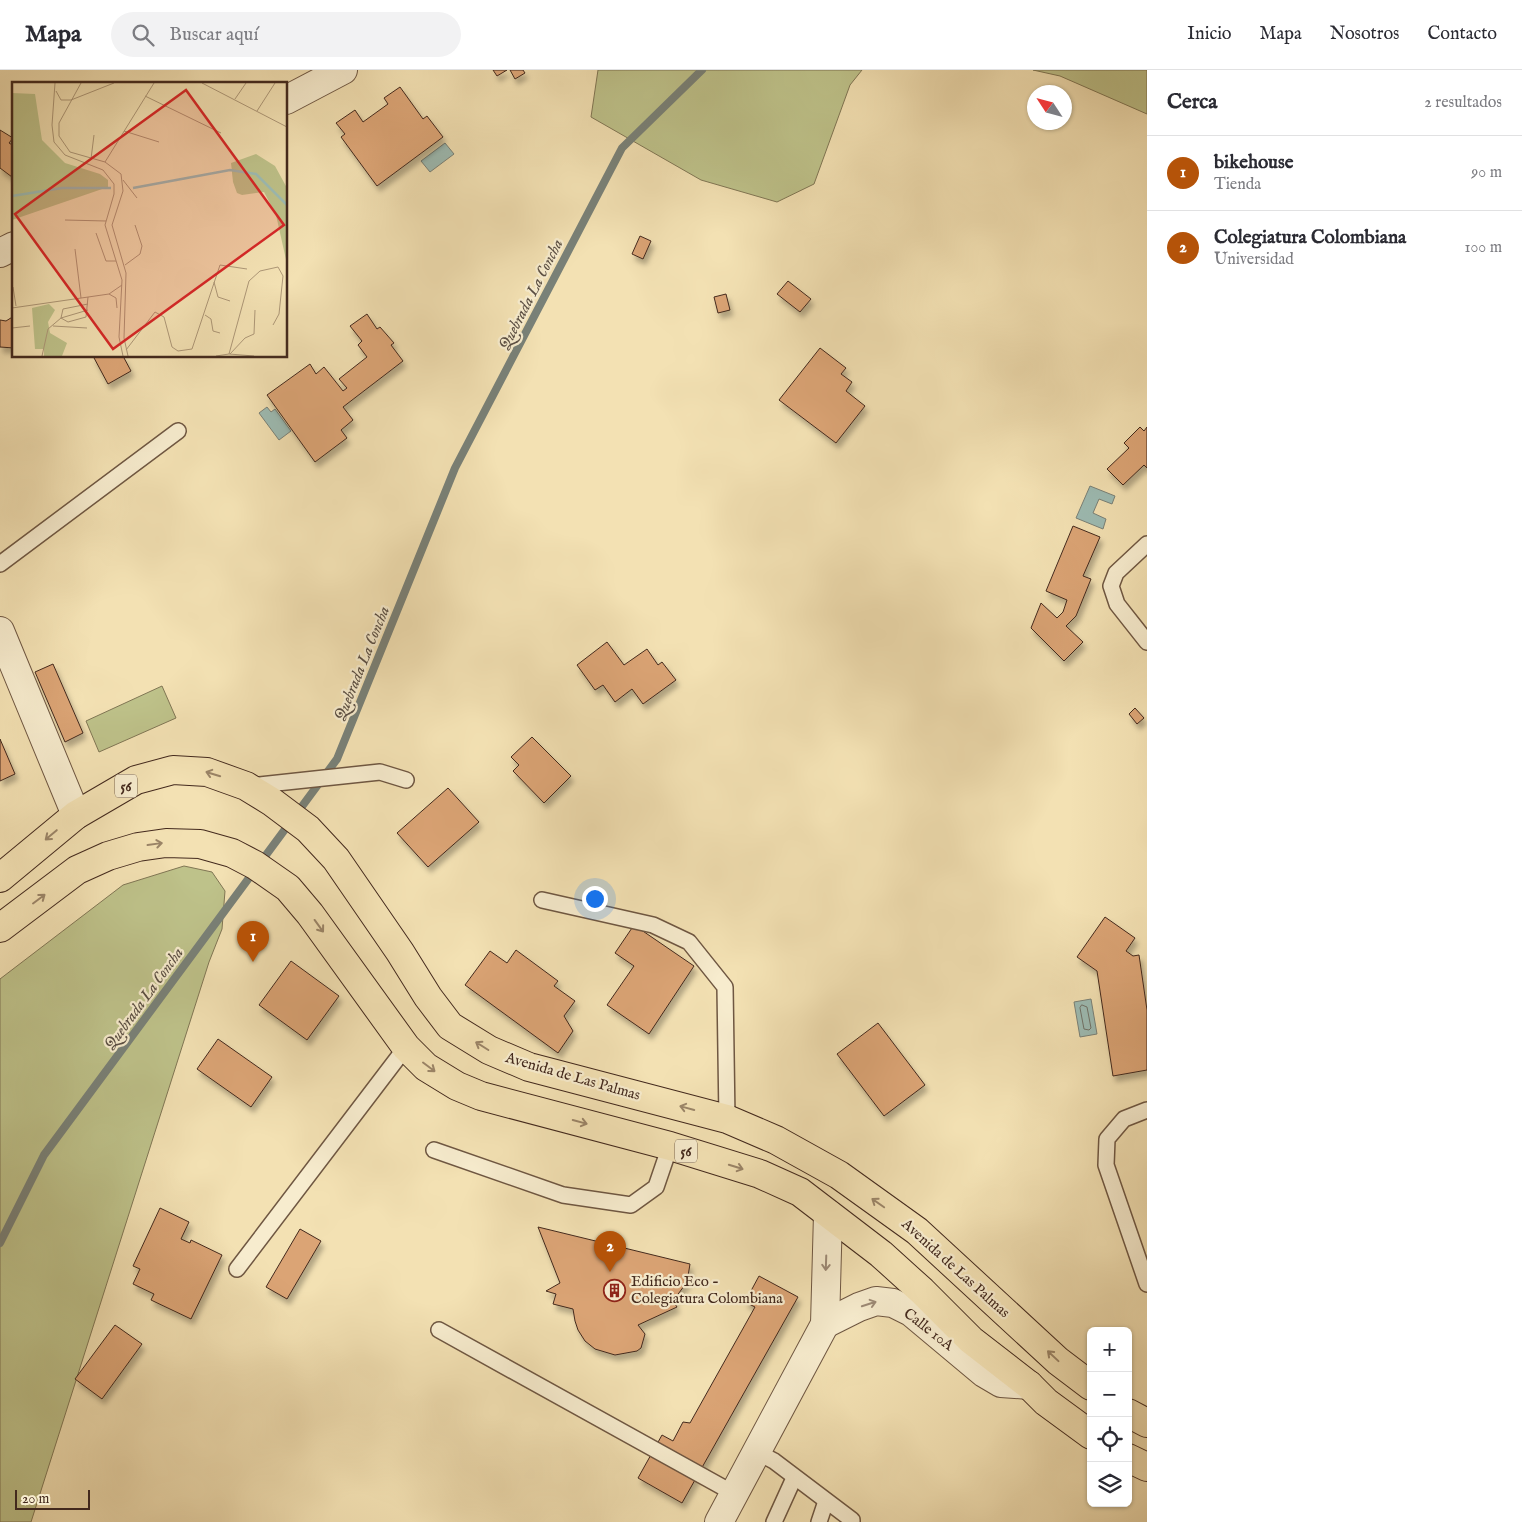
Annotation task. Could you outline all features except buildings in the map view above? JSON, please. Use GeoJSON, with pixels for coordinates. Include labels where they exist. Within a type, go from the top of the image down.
{"type":"FeatureCollection","features":[{"type":"Feature","properties":{"kind":"main road","name":"Avenida de Las Palmas"},"geometry":{"type":"LineString","coordinates":[[0,877],[76,815],[136,780],[172,770],[207,772],[246,786],[308,828],[336,858],[428,997],[450,1026],[489,1050],[529,1066],[727,1119],[776,1140],[839,1175],[917,1230],[1058,1361],[1087,1383]]}},
{"type":"Feature","properties":{"kind":"main road","name":"56"},"geometry":{"type":"LineString","coordinates":[[0,928],[76,870],[108,856],[138,847],[166,843],[200,844],[232,853],[255,865],[288,888],[310,914],[406,1047],[426,1067],[457,1086],[481,1096],[670,1146],[760,1174],[800,1192],[881,1254],[922,1291],[971,1340],[1029,1385],[1046,1402],[1087,1432]]}},
{"type":"Feature","properties":{"kind":"main road"},"geometry":{"type":"LineString","coordinates":[[1132,1414],[1147,1423]]}},
{"type":"Feature","properties":{"kind":"main road"},"geometry":{"type":"LineString","coordinates":[[1132,1460],[1147,1467]]}},
{"type":"Feature","properties":{"kind":"street"},"geometry":{"type":"LineString","coordinates":[[288,99],[342,70]]}},
{"type":"Feature","properties":{"kind":"street"},"geometry":{"type":"LineString","coordinates":[[0,253],[12,247]]}},
{"type":"Feature","properties":{"kind":"street"},"geometry":{"type":"LineString","coordinates":[[0,631],[76,815]]}},
{"type":"Feature","properties":{"kind":"street"},"geometry":{"type":"LineString","coordinates":[[719,1522],[825,1324],[828,1214]]}},
{"type":"Feature","properties":{"kind":"street","name":"Calle 10A"},"geometry":{"type":"LineString","coordinates":[[825,1324],[859,1307],[876,1301],[893,1302],[911,1312],[984,1373],[1001,1383],[1029,1385]]}},
{"type":"Feature","properties":{"kind":"lane"},"geometry":{"type":"LineString","coordinates":[[0,564],[178,431]]}},
{"type":"Feature","properties":{"kind":"lane"},"geometry":{"type":"LineString","coordinates":[[1147,544],[1116,574],[1111,586],[1117,604],[1147,642]]}},
{"type":"Feature","properties":{"kind":"lane"},"geometry":{"type":"LineString","coordinates":[[246,786],[380,772],[406,780]]}},
{"type":"Feature","properties":{"kind":"lane"},"geometry":{"type":"LineString","coordinates":[[542,900],[653,925],[689,942],[725,987],[727,1119]]}},
{"type":"Feature","properties":{"kind":"lane"},"geometry":{"type":"LineString","coordinates":[[237,1269],[406,1047]]}},
{"type":"Feature","properties":{"kind":"lane"},"geometry":{"type":"LineString","coordinates":[[1147,1110],[1124,1119],[1107,1139],[1106,1165],[1147,1284]]}},
{"type":"Feature","properties":{"kind":"lane"},"geometry":{"type":"LineString","coordinates":[[434,1150],[563,1196],[631,1205],[656,1187],[670,1146]]}},
{"type":"Feature","properties":{"kind":"lane"},"geometry":{"type":"LineString","coordinates":[[439,1330],[734,1494]]}},
{"type":"Feature","properties":{"kind":"lane"},"geometry":{"type":"LineString","coordinates":[[757,1452],[774,1461],[852,1520],[852,1522]]}},
{"type":"Feature","properties":{"kind":"lane"},"geometry":{"type":"LineString","coordinates":[[774,1522],[794,1478]]}},
{"type":"Feature","properties":{"kind":"lane"},"geometry":{"type":"LineString","coordinates":[[819,1522],[826,1501]]}},
{"type":"Feature","properties":{"kind":"green space"},"geometry":{"type":"Polygon","coordinates":[[[598,70],[862,70],[850,85],[814,184],[777,202],[701,180],[591,117],[598,70]]]}},
{"type":"Feature","properties":{"kind":"green space"},"geometry":{"type":"Polygon","coordinates":[[[1033,70],[1147,70],[1147,114],[1060,76],[1033,70]]]}},
{"type":"Feature","properties":{"kind":"green space"},"geometry":{"type":"Polygon","coordinates":[[[162,686],[176,718],[99,752],[86,721],[162,686]]]}},
{"type":"Feature","properties":{"kind":"green space"},"geometry":{"type":"Polygon","coordinates":[[[184,866],[212,872],[225,891],[222,929],[209,962],[31,1522],[0,1522],[0,979],[123,885],[184,866]]]}},
{"type":"Feature","properties":{"kind":"water"},"geometry":{"type":"Polygon","coordinates":[[[445,143],[454,154],[430,172],[421,161],[445,143]]]}},
{"type":"Feature","properties":{"kind":"water"},"geometry":{"type":"Polygon","coordinates":[[[267,407],[271,412],[275,409],[291,431],[279,440],[259,413],[267,407]]]}},
{"type":"Feature","properties":{"kind":"water"},"geometry":{"type":"Polygon","coordinates":[[[1090,486],[1115,496],[1112,504],[1099,499],[1093,513],[1106,519],[1103,529],[1076,518],[1090,486]]]}},
{"type":"Feature","properties":{"kind":"water"},"geometry":{"type":"Polygon","coordinates":[[[1091,999],[1097,1034],[1080,1037],[1074,1002],[1091,999]]]}},
{"type":"Feature","properties":{"kind":"waterway","name":"Quebrada La Concha"},"geometry":{"type":"LineString","coordinates":[[0,1243],[44,1155],[337,759],[455,468],[622,148],[702,70]]}},
{"type":"Feature","properties":{"kind":"place","name":"bikehouse"},"geometry":{"type":"Point","coordinates":[253,962]}},
{"type":"Feature","properties":{"kind":"place","name":"Colegiatura Colombiana"},"geometry":{"type":"Point","coordinates":[610,1272]}},
{"type":"Feature","properties":{"kind":"place","name":"Edificio Eco - Colegiatura Colombiana"},"geometry":{"type":"Point","coordinates":[615,1290]}}]}
